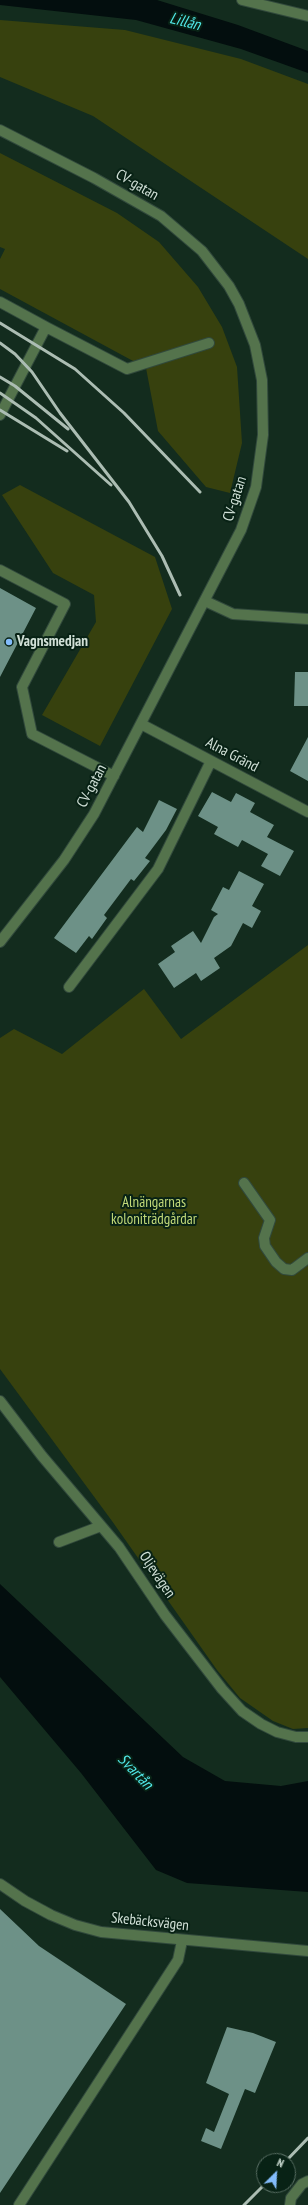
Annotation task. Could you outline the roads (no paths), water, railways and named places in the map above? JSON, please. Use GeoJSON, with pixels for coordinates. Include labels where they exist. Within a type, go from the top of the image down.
{"type":"FeatureCollection","features":[{"type":"Feature","properties":{"kind":"street"},"geometry":{"type":"LineString","coordinates":[[242,0],[308,16]]}},
{"type":"Feature","properties":{"kind":"street","name":"CV-gatan"},"geometry":{"type":"LineString","coordinates":[[0,130],[94,178],[167,220],[202,251],[220,274],[239,304],[255,345],[261,374],[263,398],[262,451],[258,476],[248,513],[205,601],[94,814],[74,846],[0,942]]}},
{"type":"Feature","properties":{"kind":"street"},"geometry":{"type":"LineString","coordinates":[[0,302],[127,369],[209,343]]}},
{"type":"Feature","properties":{"kind":"street"},"geometry":{"type":"LineString","coordinates":[[0,415],[46,327]]}},
{"type":"Feature","properties":{"kind":"street"},"geometry":{"type":"LineString","coordinates":[[0,570],[66,604],[22,687],[32,734],[114,776]]}},
{"type":"Feature","properties":{"kind":"street"},"geometry":{"type":"LineString","coordinates":[[205,601],[234,614],[308,619]]}},
{"type":"Feature","properties":{"kind":"street","name":"Alna Gränd"},"geometry":{"type":"LineString","coordinates":[[141,724],[308,812]]}},
{"type":"Feature","properties":{"kind":"street"},"geometry":{"type":"LineString","coordinates":[[69,988],[158,869],[211,761]]}},
{"type":"Feature","properties":{"kind":"street"},"geometry":{"type":"LineString","coordinates":[[244,1183],[270,1220],[264,1238],[268,1250],[276,1262],[284,1269],[292,1270],[308,1258]]}},
{"type":"Feature","properties":{"kind":"street","name":"Oljevägen"},"geometry":{"type":"LineString","coordinates":[[0,1401],[42,1456],[119,1547],[199,1660],[242,1711],[261,1724],[277,1732],[296,1737],[308,1736]]}},
{"type":"Feature","properties":{"kind":"street"},"geometry":{"type":"LineString","coordinates":[[59,1542],[101,1526]]}},
{"type":"Feature","properties":{"kind":"street","name":"Skebäcksvägen"},"geometry":{"type":"LineString","coordinates":[[0,1884],[25,1901],[75,1925],[101,1932],[182,1941],[308,1951]]}},
{"type":"Feature","properties":{"kind":"street"},"geometry":{"type":"LineString","coordinates":[[19,2205],[178,1960],[182,1941]]}},
{"type":"Feature","properties":{"kind":"street"},"geometry":{"type":"LineString","coordinates":[[290,2205],[291,2198],[302,2184],[308,2181]]}},
{"type":"Feature","properties":{"kind":"water","name":"Lillån"},"geometry":{"type":"Polygon","coordinates":[[[0,0],[157,0],[238,25],[308,51],[308,73],[241,49],[136,20],[0,5],[0,0]]]}},
{"type":"Feature","properties":{"kind":"water","name":"Svartån"},"geometry":{"type":"Polygon","coordinates":[[[0,1584],[183,1757],[225,1781],[281,1786],[308,1781],[308,1892],[187,1883],[156,1870],[81,1773],[0,1677],[0,1584]]]}},
{"type":"Feature","properties":{"kind":"railway"},"geometry":{"type":"LineString","coordinates":[[0,323],[75,369],[124,413],[200,492]]}},
{"type":"Feature","properties":{"kind":"railway"},"geometry":{"type":"LineString","coordinates":[[0,343],[15,354],[32,372],[60,413],[129,502],[162,556],[180,595]]}},
{"type":"Feature","properties":{"kind":"railway"},"geometry":{"type":"LineString","coordinates":[[0,377],[15,386],[68,429]]}},
{"type":"Feature","properties":{"kind":"railway"},"geometry":{"type":"LineString","coordinates":[[0,393],[36,418],[111,485]]}},
{"type":"Feature","properties":{"kind":"railway"},"geometry":{"type":"LineString","coordinates":[[0,410],[67,451]]}},
{"type":"Feature","properties":{"kind":"railway"},"geometry":{"type":"LineString","coordinates":[[294,2153],[308,2138]]}},
{"type":"Feature","properties":{"kind":"railway"},"geometry":{"type":"LineString","coordinates":[[244,2205],[256,2193]]}},
{"type":"Feature","properties":{"kind":"place","name":"Vagnsmedjan"},"geometry":{"type":"Point","coordinates":[9,642]}},
{"type":"Feature","properties":{"kind":"park label","name":"Alnängarnas koloniträdgårdar"},"geometry":{"type":"Point","coordinates":[154,1212]}}]}
